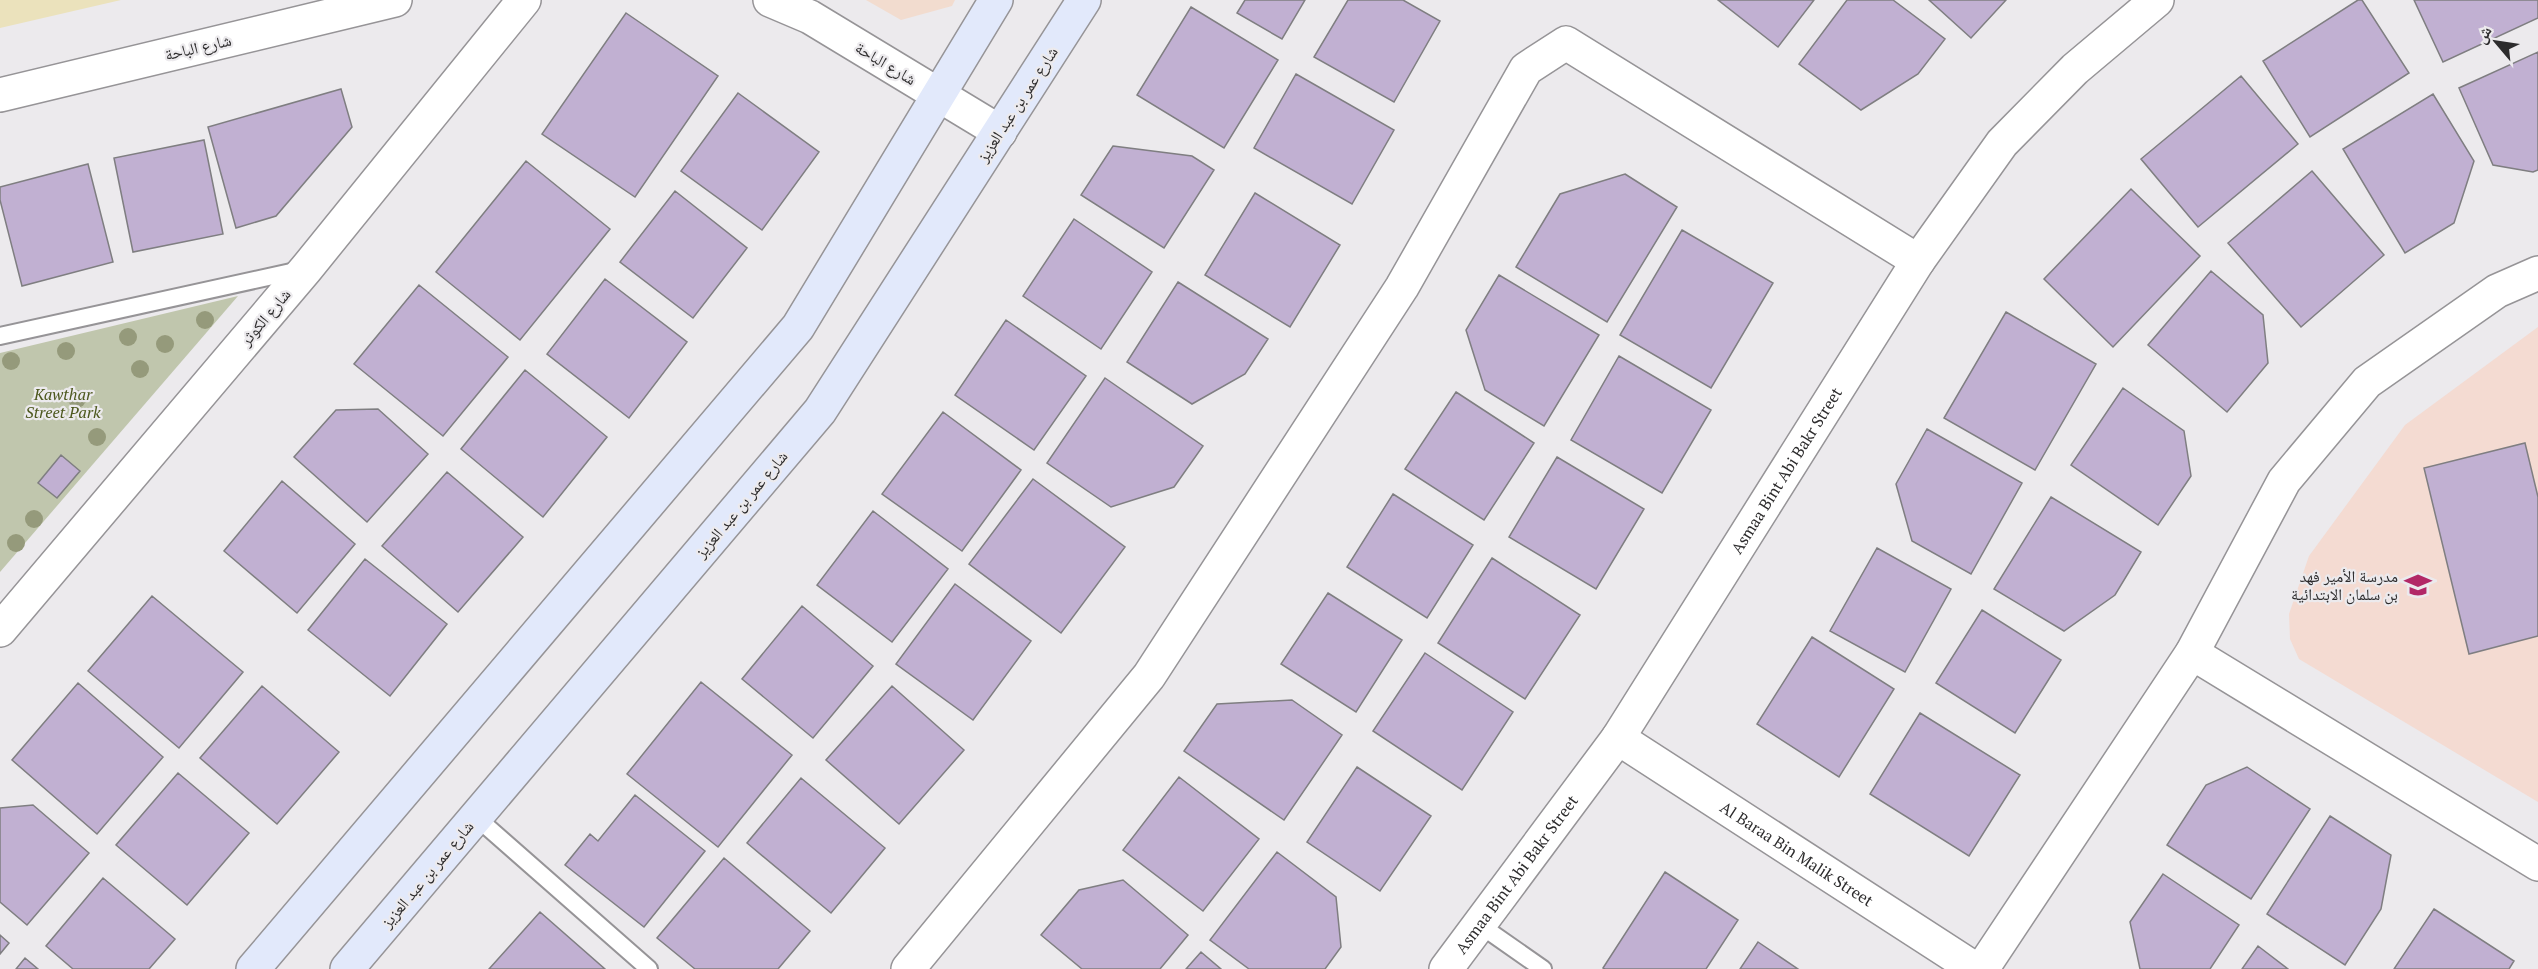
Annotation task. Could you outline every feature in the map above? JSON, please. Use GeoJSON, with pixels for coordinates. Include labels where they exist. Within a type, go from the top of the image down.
{"type":"FeatureCollection","features":[{"type":"Feature","properties":{"kind":"street","name":"شارع الباحة"},"geometry":{"type":"LineString","coordinates":[[0,95],[395,0]]}},
{"type":"Feature","properties":{"kind":"street","name":"شارع الكوثر"},"geometry":{"type":"LineString","coordinates":[[0,630],[306,269],[524,0]]}},
{"type":"Feature","properties":{"kind":"street","name":"شارع الباحة"},"geometry":{"type":"LineString","coordinates":[[770,0],[810,17],[1000,132]]}},
{"type":"Feature","properties":{"kind":"street"},"geometry":{"type":"LineString","coordinates":[[253,969],[798,327],[996,0]]}},
{"type":"Feature","properties":{"kind":"street","name":"شارع عمر بن عبد العزيز"},"geometry":{"type":"LineString","coordinates":[[347,969],[820,411],[1084,0]]}},
{"type":"Feature","properties":{"kind":"street","name":"Asmaa Bint Abi Bakr Street"},"geometry":{"type":"LineString","coordinates":[[1446,969],[1618,738],[1918,261],[2002,143],[2075,69],[2157,0]]}},
{"type":"Feature","properties":{"kind":"street"},"geometry":{"type":"LineString","coordinates":[[908,969],[1149,676],[1402,287],[1526,69],[1566,43],[1918,261]]}},
{"type":"Feature","properties":{"kind":"street"},"geometry":{"type":"LineString","coordinates":[[1982,969],[2193,652],[2284,481],[2367,382],[2497,291],[2538,273]]}},
{"type":"Feature","properties":{"kind":"street"},"geometry":{"type":"LineString","coordinates":[[2193,652],[2538,864]]}},
{"type":"Feature","properties":{"kind":"street","name":"Al Baraa Bin Malik Street"},"geometry":{"type":"LineString","coordinates":[[1618,738],[1975,969]]}},
{"type":"Feature","properties":{"kind":"lane"},"geometry":{"type":"LineString","coordinates":[[0,336],[306,269]]}},
{"type":"Feature","properties":{"kind":"lane"},"geometry":{"type":"LineString","coordinates":[[476,817],[649,969]]}},
{"type":"Feature","properties":{"kind":"lane"},"geometry":{"type":"LineString","coordinates":[[1480,925],[1543,969]]}},
{"type":"Feature","properties":{"kind":"shaded area"},"geometry":{"type":"Polygon","coordinates":[[[866,0],[955,0],[952,6],[901,20],[866,0]]]}},
{"type":"Feature","properties":{"kind":"shaded area","name":"مدرسة الأمير فهد بن سلمان الابتدائية"},"geometry":{"type":"Polygon","coordinates":[[[2538,327],[2538,802],[2299,659],[2290,639],[2289,614],[2309,556],[2405,425],[2538,327]]]}},
{"type":"Feature","properties":{"kind":"green space","name":"Kawthar Street Park"},"geometry":{"type":"Polygon","coordinates":[[[238,296],[0,572],[0,353],[238,296]]]}},
{"type":"Feature","properties":{"kind":"sand"},"geometry":{"type":"Polygon","coordinates":[[[0,0],[121,0],[0,28],[0,0]]]}},
{"type":"Feature","properties":{"kind":"building"},"geometry":{"type":"Polygon","coordinates":[[[1245,0],[1305,0],[1282,39],[1237,13],[1245,0]]]}},
{"type":"Feature","properties":{"kind":"building"},"geometry":{"type":"Polygon","coordinates":[[[1348,0],[1403,0],[1440,21],[1394,102],[1314,57],[1348,0]]]}},
{"type":"Feature","properties":{"kind":"building"},"geometry":{"type":"Polygon","coordinates":[[[1718,0],[1814,0],[1778,47],[1718,0]]]}},
{"type":"Feature","properties":{"kind":"building"},"geometry":{"type":"Polygon","coordinates":[[[1847,0],[1893,0],[1945,39],[1918,74],[1861,110],[1799,64],[1847,0]]]}},
{"type":"Feature","properties":{"kind":"building"},"geometry":{"type":"Polygon","coordinates":[[[1929,0],[2006,0],[1971,38],[1929,0]]]}},
{"type":"Feature","properties":{"kind":"building"},"geometry":{"type":"Polygon","coordinates":[[[2358,0],[2362,0],[2409,73],[2310,137],[2263,61],[2358,0]]]}},
{"type":"Feature","properties":{"kind":"building"},"geometry":{"type":"Polygon","coordinates":[[[2414,0],[2538,0],[2538,18],[2443,62],[2414,0]]]}},
{"type":"Feature","properties":{"kind":"building"},"geometry":{"type":"Polygon","coordinates":[[[1191,7],[1278,60],[1224,148],[1137,95],[1191,7]]]}},
{"type":"Feature","properties":{"kind":"building"},"geometry":{"type":"Polygon","coordinates":[[[626,13],[718,76],[635,197],[542,134],[626,13]]]}},
{"type":"Feature","properties":{"kind":"building"},"geometry":{"type":"Polygon","coordinates":[[[2538,52],[2538,170],[2533,172],[2493,165],[2459,88],[2538,52]]]}},
{"type":"Feature","properties":{"kind":"building"},"geometry":{"type":"Polygon","coordinates":[[[1296,74],[1394,130],[1352,204],[1254,148],[1296,74]]]}},
{"type":"Feature","properties":{"kind":"building"},"geometry":{"type":"Polygon","coordinates":[[[2241,76],[2298,144],[2198,227],[2141,159],[2241,76]]]}},
{"type":"Feature","properties":{"kind":"building"},"geometry":{"type":"Polygon","coordinates":[[[341,89],[352,127],[276,216],[236,228],[208,127],[341,89]]]}},
{"type":"Feature","properties":{"kind":"building"},"geometry":{"type":"Polygon","coordinates":[[[738,93],[819,152],[762,230],[681,171],[738,93]]]}},
{"type":"Feature","properties":{"kind":"building"},"geometry":{"type":"Polygon","coordinates":[[[2433,94],[2474,161],[2454,223],[2405,253],[2343,149],[2433,94]]]}},
{"type":"Feature","properties":{"kind":"building"},"geometry":{"type":"Polygon","coordinates":[[[204,140],[223,234],[133,252],[114,158],[204,140]]]}},
{"type":"Feature","properties":{"kind":"building"},"geometry":{"type":"Polygon","coordinates":[[[1113,146],[1192,156],[1214,170],[1164,248],[1081,195],[1113,146]]]}},
{"type":"Feature","properties":{"kind":"building"},"geometry":{"type":"Polygon","coordinates":[[[526,161],[610,229],[520,340],[436,272],[526,161]]]}},
{"type":"Feature","properties":{"kind":"building"},"geometry":{"type":"Polygon","coordinates":[[[88,164],[113,262],[22,286],[0,200],[0,187],[88,164]]]}},
{"type":"Feature","properties":{"kind":"building"},"geometry":{"type":"Polygon","coordinates":[[[2312,171],[2384,255],[2301,327],[2228,243],[2312,171]]]}},
{"type":"Feature","properties":{"kind":"building"},"geometry":{"type":"Polygon","coordinates":[[[1625,174],[1677,207],[1607,322],[1516,267],[1560,194],[1625,174]]]}},
{"type":"Feature","properties":{"kind":"building"},"geometry":{"type":"Polygon","coordinates":[[[2131,189],[2200,256],[2113,347],[2044,279],[2131,189]]]}},
{"type":"Feature","properties":{"kind":"building"},"geometry":{"type":"Polygon","coordinates":[[[675,191],[747,248],[693,318],[620,262],[675,191]]]}},
{"type":"Feature","properties":{"kind":"building"},"geometry":{"type":"Polygon","coordinates":[[[1255,193],[1340,245],[1290,327],[1205,275],[1255,193]]]}},
{"type":"Feature","properties":{"kind":"building"},"geometry":{"type":"Polygon","coordinates":[[[1074,219],[1152,272],[1101,349],[1023,296],[1074,219]]]}},
{"type":"Feature","properties":{"kind":"building"},"geometry":{"type":"Polygon","coordinates":[[[1682,230],[1773,283],[1711,388],[1620,335],[1682,230]]]}},
{"type":"Feature","properties":{"kind":"building"},"geometry":{"type":"Polygon","coordinates":[[[2211,271],[2263,315],[2268,363],[2227,412],[2148,345],[2211,271]]]}},
{"type":"Feature","properties":{"kind":"building"},"geometry":{"type":"Polygon","coordinates":[[[1499,275],[1599,335],[1544,426],[1485,390],[1466,330],[1499,275]]]}},
{"type":"Feature","properties":{"kind":"building"},"geometry":{"type":"Polygon","coordinates":[[[605,279],[687,342],[629,418],[547,354],[605,279]]]}},
{"type":"Feature","properties":{"kind":"building"},"geometry":{"type":"Polygon","coordinates":[[[1178,282],[1268,339],[1245,374],[1192,404],[1127,362],[1178,282]]]}},
{"type":"Feature","properties":{"kind":"building"},"geometry":{"type":"Polygon","coordinates":[[[419,285],[508,357],[443,436],[354,364],[419,285]]]}},
{"type":"Feature","properties":{"kind":"building"},"geometry":{"type":"Polygon","coordinates":[[[2006,312],[2096,364],[2035,470],[1944,418],[2006,312]]]}},
{"type":"Feature","properties":{"kind":"building"},"geometry":{"type":"Polygon","coordinates":[[[1006,320],[1086,376],[1034,450],[955,395],[1006,320]]]}},
{"type":"Feature","properties":{"kind":"building"},"geometry":{"type":"Polygon","coordinates":[[[1619,356],[1711,410],[1662,493],[1571,440],[1619,356]]]}},
{"type":"Feature","properties":{"kind":"building"},"geometry":{"type":"Polygon","coordinates":[[[525,370],[607,437],[543,517],[461,449],[525,370]]]}},
{"type":"Feature","properties":{"kind":"building"},"geometry":{"type":"Polygon","coordinates":[[[1105,378],[1203,446],[1174,487],[1111,507],[1047,463],[1105,378]]]}},
{"type":"Feature","properties":{"kind":"building"},"geometry":{"type":"Polygon","coordinates":[[[2123,388],[2184,431],[2191,476],[2158,525],[2071,465],[2123,388]]]}},
{"type":"Feature","properties":{"kind":"building"},"geometry":{"type":"Polygon","coordinates":[[[1456,392],[1534,443],[1484,520],[1405,469],[1456,392]]]}},
{"type":"Feature","properties":{"kind":"building"},"geometry":{"type":"Polygon","coordinates":[[[378,409],[428,454],[367,522],[294,457],[336,410],[378,409]]]}},
{"type":"Feature","properties":{"kind":"building"},"geometry":{"type":"Polygon","coordinates":[[[943,412],[1021,470],[962,551],[882,494],[943,412]]]}},
{"type":"Feature","properties":{"kind":"building"},"geometry":{"type":"Polygon","coordinates":[[[1927,429],[2022,483],[1971,574],[1912,541],[1896,484],[1927,429]]]}},
{"type":"Feature","properties":{"kind":"building"},"geometry":{"type":"Polygon","coordinates":[[[2525,443],[2538,497],[2538,636],[2469,654],[2424,468],[2525,443]]]}},
{"type":"Feature","properties":{"kind":"building"},"geometry":{"type":"Polygon","coordinates":[[[61,455],[80,471],[57,498],[38,483],[61,455]]]}},
{"type":"Feature","properties":{"kind":"building"},"geometry":{"type":"Polygon","coordinates":[[[1557,457],[1644,509],[1596,589],[1509,537],[1557,457]]]}},
{"type":"Feature","properties":{"kind":"building"},"geometry":{"type":"Polygon","coordinates":[[[447,472],[523,537],[458,612],[382,546],[447,472]]]}},
{"type":"Feature","properties":{"kind":"building"},"geometry":{"type":"Polygon","coordinates":[[[1033,479],[1125,547],[1061,633],[969,564],[1033,479]]]}},
{"type":"Feature","properties":{"kind":"building"},"geometry":{"type":"Polygon","coordinates":[[[282,481],[355,544],[297,613],[224,551],[282,481]]]}},
{"type":"Feature","properties":{"kind":"building"},"geometry":{"type":"Polygon","coordinates":[[[1393,494],[1473,545],[1427,618],[1347,567],[1393,494]]]}},
{"type":"Feature","properties":{"kind":"building"},"geometry":{"type":"Polygon","coordinates":[[[2051,497],[2141,552],[2115,595],[2064,631],[1994,589],[2051,497]]]}},
{"type":"Feature","properties":{"kind":"building"},"geometry":{"type":"Polygon","coordinates":[[[873,511],[948,569],[892,642],[817,585],[873,511]]]}},
{"type":"Feature","properties":{"kind":"building"},"geometry":{"type":"Polygon","coordinates":[[[1877,548],[1951,589],[1905,672],[1830,631],[1877,548]]]}},
{"type":"Feature","properties":{"kind":"building"},"geometry":{"type":"Polygon","coordinates":[[[1492,558],[1580,615],[1525,699],[1438,643],[1492,558]]]}},
{"type":"Feature","properties":{"kind":"building"},"geometry":{"type":"Polygon","coordinates":[[[365,559],[447,624],[390,696],[308,630],[365,559]]]}},
{"type":"Feature","properties":{"kind":"building"},"geometry":{"type":"Polygon","coordinates":[[[955,584],[1031,641],[973,720],[896,664],[955,584]]]}},
{"type":"Feature","properties":{"kind":"building"},"geometry":{"type":"Polygon","coordinates":[[[1328,593],[1402,640],[1356,712],[1281,664],[1328,593]]]}},
{"type":"Feature","properties":{"kind":"building"},"geometry":{"type":"Polygon","coordinates":[[[152,596],[243,672],[179,748],[88,671],[152,596]]]}},
{"type":"Feature","properties":{"kind":"building"},"geometry":{"type":"Polygon","coordinates":[[[802,606],[873,666],[813,738],[742,679],[802,606]]]}},
{"type":"Feature","properties":{"kind":"building"},"geometry":{"type":"Polygon","coordinates":[[[1982,610],[2061,660],[2015,733],[1936,683],[1982,610]]]}},
{"type":"Feature","properties":{"kind":"building"},"geometry":{"type":"Polygon","coordinates":[[[1812,637],[1894,689],[1839,777],[1757,724],[1812,637]]]}},
{"type":"Feature","properties":{"kind":"building"},"geometry":{"type":"Polygon","coordinates":[[[1425,653],[1513,712],[1462,790],[1373,731],[1425,653]]]}},
{"type":"Feature","properties":{"kind":"building"},"geometry":{"type":"Polygon","coordinates":[[[701,682],[792,755],[718,847],[627,774],[701,682]]]}},
{"type":"Feature","properties":{"kind":"building"},"geometry":{"type":"Polygon","coordinates":[[[78,683],[163,757],[97,834],[12,760],[78,683]]]}},
{"type":"Feature","properties":{"kind":"building"},"geometry":{"type":"Polygon","coordinates":[[[262,686],[339,752],[277,824],[200,758],[262,686]]]}},
{"type":"Feature","properties":{"kind":"building"},"geometry":{"type":"Polygon","coordinates":[[[892,686],[964,750],[899,824],[826,760],[892,686]]]}},
{"type":"Feature","properties":{"kind":"building"},"geometry":{"type":"Polygon","coordinates":[[[1292,700],[1342,735],[1284,820],[1184,751],[1217,704],[1292,700]]]}},
{"type":"Feature","properties":{"kind":"building"},"geometry":{"type":"Polygon","coordinates":[[[1920,713],[2020,775],[1969,856],[1870,794],[1920,713]]]}},
{"type":"Feature","properties":{"kind":"building"},"geometry":{"type":"Polygon","coordinates":[[[1357,767],[1431,816],[1380,891],[1307,842],[1357,767]]]}},
{"type":"Feature","properties":{"kind":"building"},"geometry":{"type":"Polygon","coordinates":[[[2247,767],[2310,809],[2251,899],[2167,845],[2206,785],[2247,767]]]}},
{"type":"Feature","properties":{"kind":"building"},"geometry":{"type":"Polygon","coordinates":[[[178,773],[249,833],[187,905],[116,845],[178,773]]]}},
{"type":"Feature","properties":{"kind":"building"},"geometry":{"type":"Polygon","coordinates":[[[1179,777],[1259,839],[1203,911],[1123,850],[1179,777]]]}},
{"type":"Feature","properties":{"kind":"building"},"geometry":{"type":"Polygon","coordinates":[[[801,778],[885,848],[831,913],[747,843],[801,778]]]}},
{"type":"Feature","properties":{"kind":"building"},"geometry":{"type":"Polygon","coordinates":[[[635,795],[705,851],[644,927],[565,865],[590,834],[598,841],[635,795]]]}},
{"type":"Feature","properties":{"kind":"building"},"geometry":{"type":"Polygon","coordinates":[[[33,805],[89,853],[27,925],[0,902],[0,808],[33,805]]]}},
{"type":"Feature","properties":{"kind":"building"},"geometry":{"type":"Polygon","coordinates":[[[2330,816],[2391,855],[2381,909],[2345,965],[2267,914],[2330,816]]]}},
{"type":"Feature","properties":{"kind":"building"},"geometry":{"type":"Polygon","coordinates":[[[1277,852],[1336,897],[1341,947],[1325,969],[1249,969],[1210,940],[1277,852]]]}},
{"type":"Feature","properties":{"kind":"building"},"geometry":{"type":"Polygon","coordinates":[[[724,858],[810,931],[778,969],[695,969],[657,938],[724,858]]]}},
{"type":"Feature","properties":{"kind":"building"},"geometry":{"type":"Polygon","coordinates":[[[1665,872],[1738,920],[1706,969],[1603,968],[1665,872]]]}},
{"type":"Feature","properties":{"kind":"building"},"geometry":{"type":"Polygon","coordinates":[[[2163,874],[2239,925],[2210,969],[2140,969],[2130,922],[2163,874]]]}},
{"type":"Feature","properties":{"kind":"building"},"geometry":{"type":"Polygon","coordinates":[[[103,878],[175,939],[149,969],[73,969],[46,946],[103,878]]]}},
{"type":"Feature","properties":{"kind":"building"},"geometry":{"type":"Polygon","coordinates":[[[1123,880],[1188,935],[1160,969],[1082,969],[1041,935],[1079,890],[1123,880]]]}},
{"type":"Feature","properties":{"kind":"building"},"geometry":{"type":"Polygon","coordinates":[[[2434,909],[2514,961],[2509,969],[2394,969],[2434,909]]]}},
{"type":"Feature","properties":{"kind":"building"},"geometry":{"type":"Polygon","coordinates":[[[540,912],[605,969],[489,969],[540,912]]]}},
{"type":"Feature","properties":{"kind":"building"},"geometry":{"type":"Polygon","coordinates":[[[0,935],[9,943],[0,954],[0,935]]]}},
{"type":"Feature","properties":{"kind":"building"},"geometry":{"type":"Polygon","coordinates":[[[1758,942],[1798,969],[1740,969],[1758,942]]]}},
{"type":"Feature","properties":{"kind":"building"},"geometry":{"type":"Polygon","coordinates":[[[2258,946],[2288,969],[2242,969],[2258,946]]]}},
{"type":"Feature","properties":{"kind":"building"},"geometry":{"type":"Polygon","coordinates":[[[1201,952],[1221,969],[1186,969],[1201,952]]]}},
{"type":"Feature","properties":{"kind":"building"},"geometry":{"type":"Polygon","coordinates":[[[25,958],[38,969],[16,969],[25,958]]]}},
{"type":"Feature","properties":{"kind":"place","name":"مدرسة الأمير فهد بن سلمان الابتدائية"},"geometry":{"type":"Point","coordinates":[2418,585]}}]}
